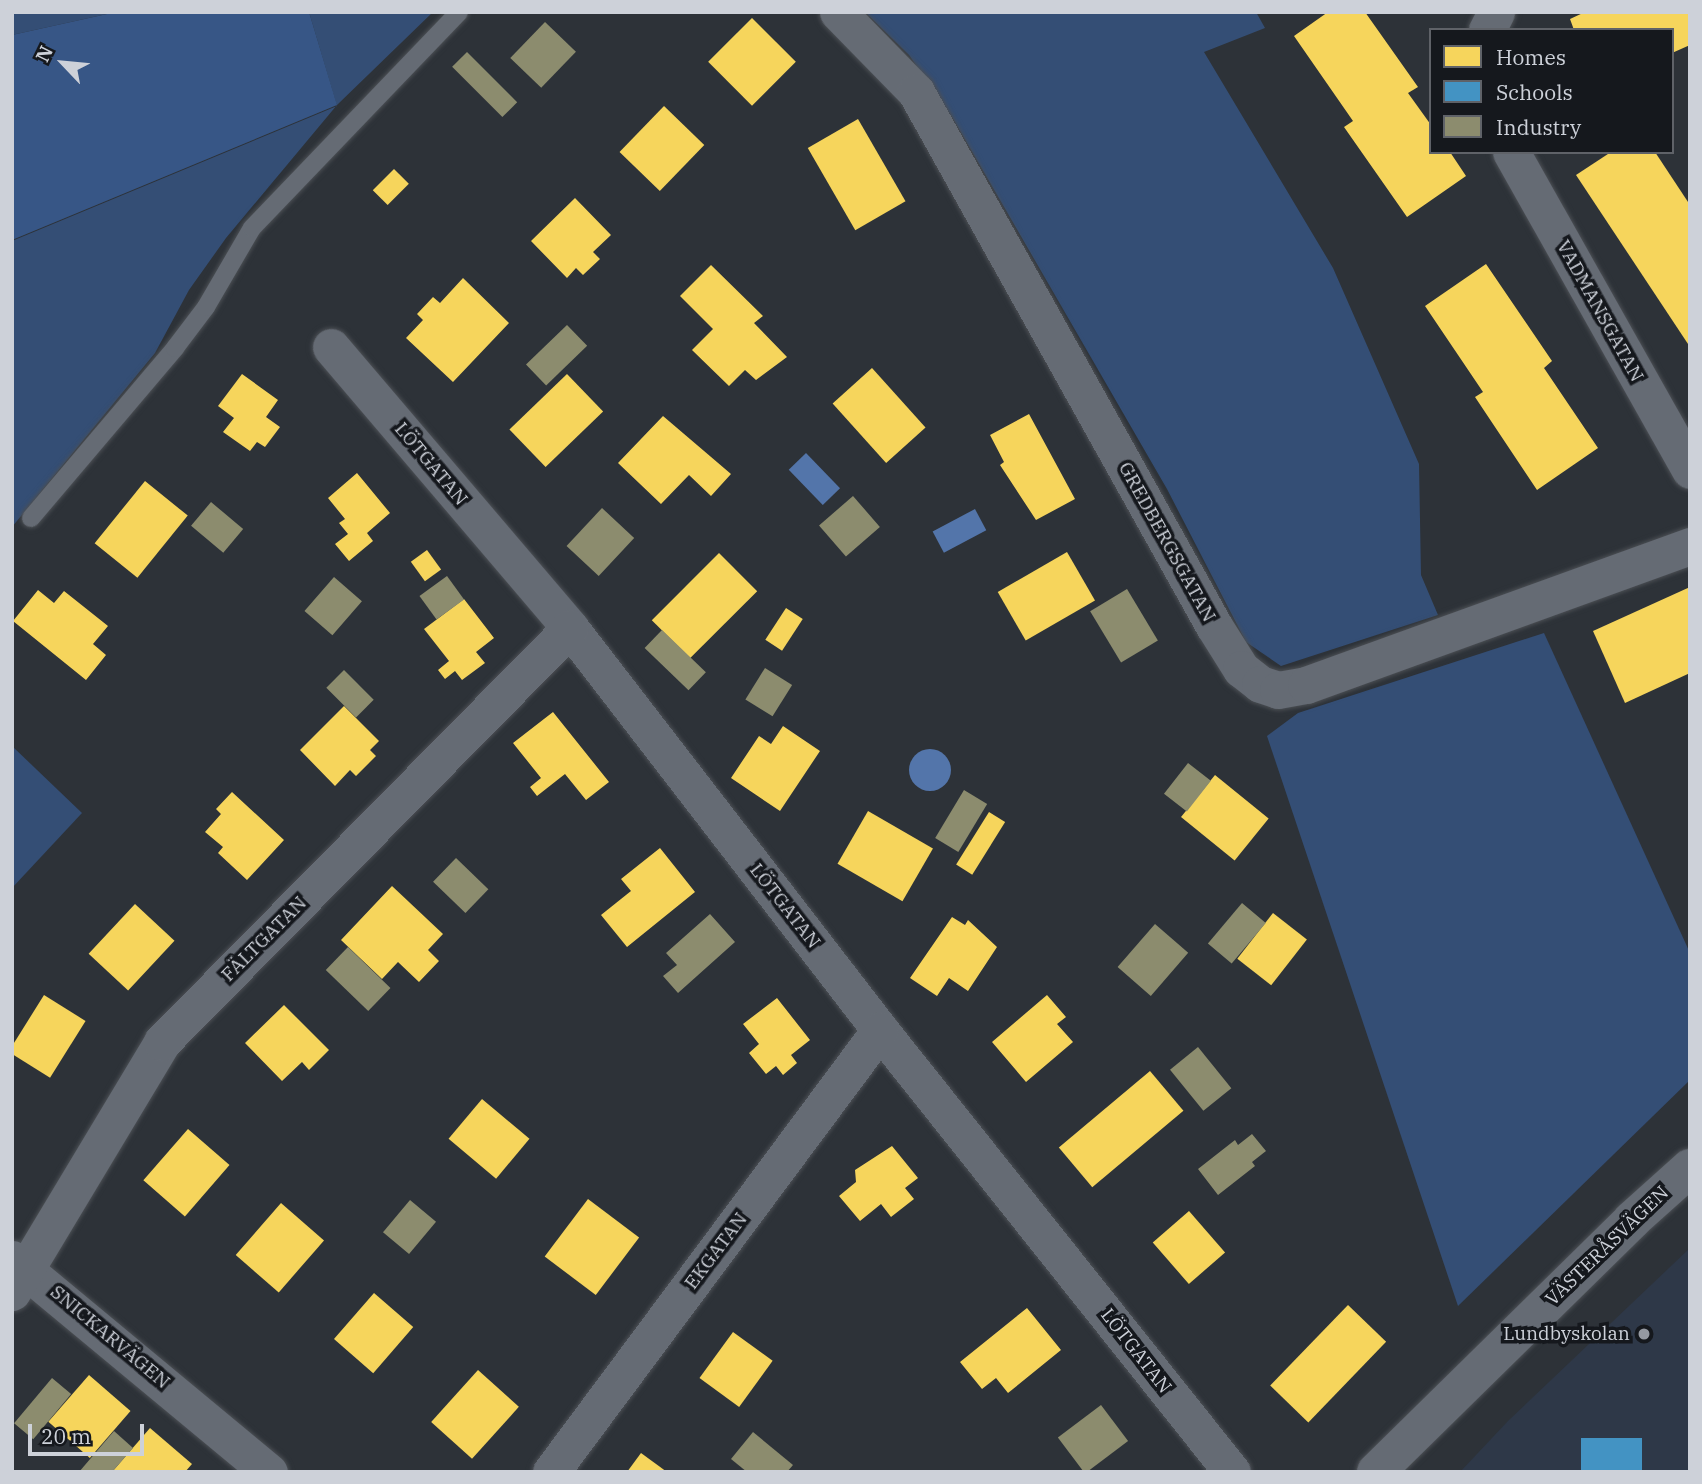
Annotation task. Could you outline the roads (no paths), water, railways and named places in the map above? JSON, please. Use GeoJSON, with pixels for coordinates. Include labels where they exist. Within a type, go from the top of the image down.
{"type":"FeatureCollection","features":[{"type":"Feature","properties":{"kind":"street","name":"GREDBERGSGATAN"},"geometry":{"type":"LineString","coordinates":[[838,12],[916,92],[1214,626],[1241,669],[1260,684],[1278,690],[1306,685],[1690,547]]}},
{"type":"Feature","properties":{"kind":"street"},"geometry":{"type":"LineString","coordinates":[[1488,28],[1496,12]]}},
{"type":"Feature","properties":{"kind":"street","name":"VADMANSGATAN"},"geometry":{"type":"LineString","coordinates":[[1512,154],[1690,470]]}},
{"type":"Feature","properties":{"kind":"street","name":"LÖTGATAN"},"geometry":{"type":"LineString","coordinates":[[331,347],[570,628],[880,1030],[1232,1472]]}},
{"type":"Feature","properties":{"kind":"street","name":"FÄLTGATAN"},"geometry":{"type":"LineString","coordinates":[[17,1273],[162,1042],[570,628]]}},
{"type":"Feature","properties":{"kind":"street","name":"EKGATAN"},"geometry":{"type":"LineString","coordinates":[[551,1472],[880,1030]]}},
{"type":"Feature","properties":{"kind":"street","name":"VÄSTERÅSVÄGEN"},"geometry":{"type":"LineString","coordinates":[[1376,1472],[1632,1220],[1690,1168]]}},
{"type":"Feature","properties":{"kind":"street","name":"SNICKARVÄGEN"},"geometry":{"type":"LineString","coordinates":[[17,1273],[269,1472]]}},
{"type":"Feature","properties":{"kind":"lane"},"geometry":{"type":"LineString","coordinates":[[31,517],[175,348],[206,307],[252,228],[459,12]]}},
{"type":"Feature","properties":{"kind":"place","name":"Lundbyskolan"},"geometry":{"type":"Point","coordinates":[1644,1334]}}]}
